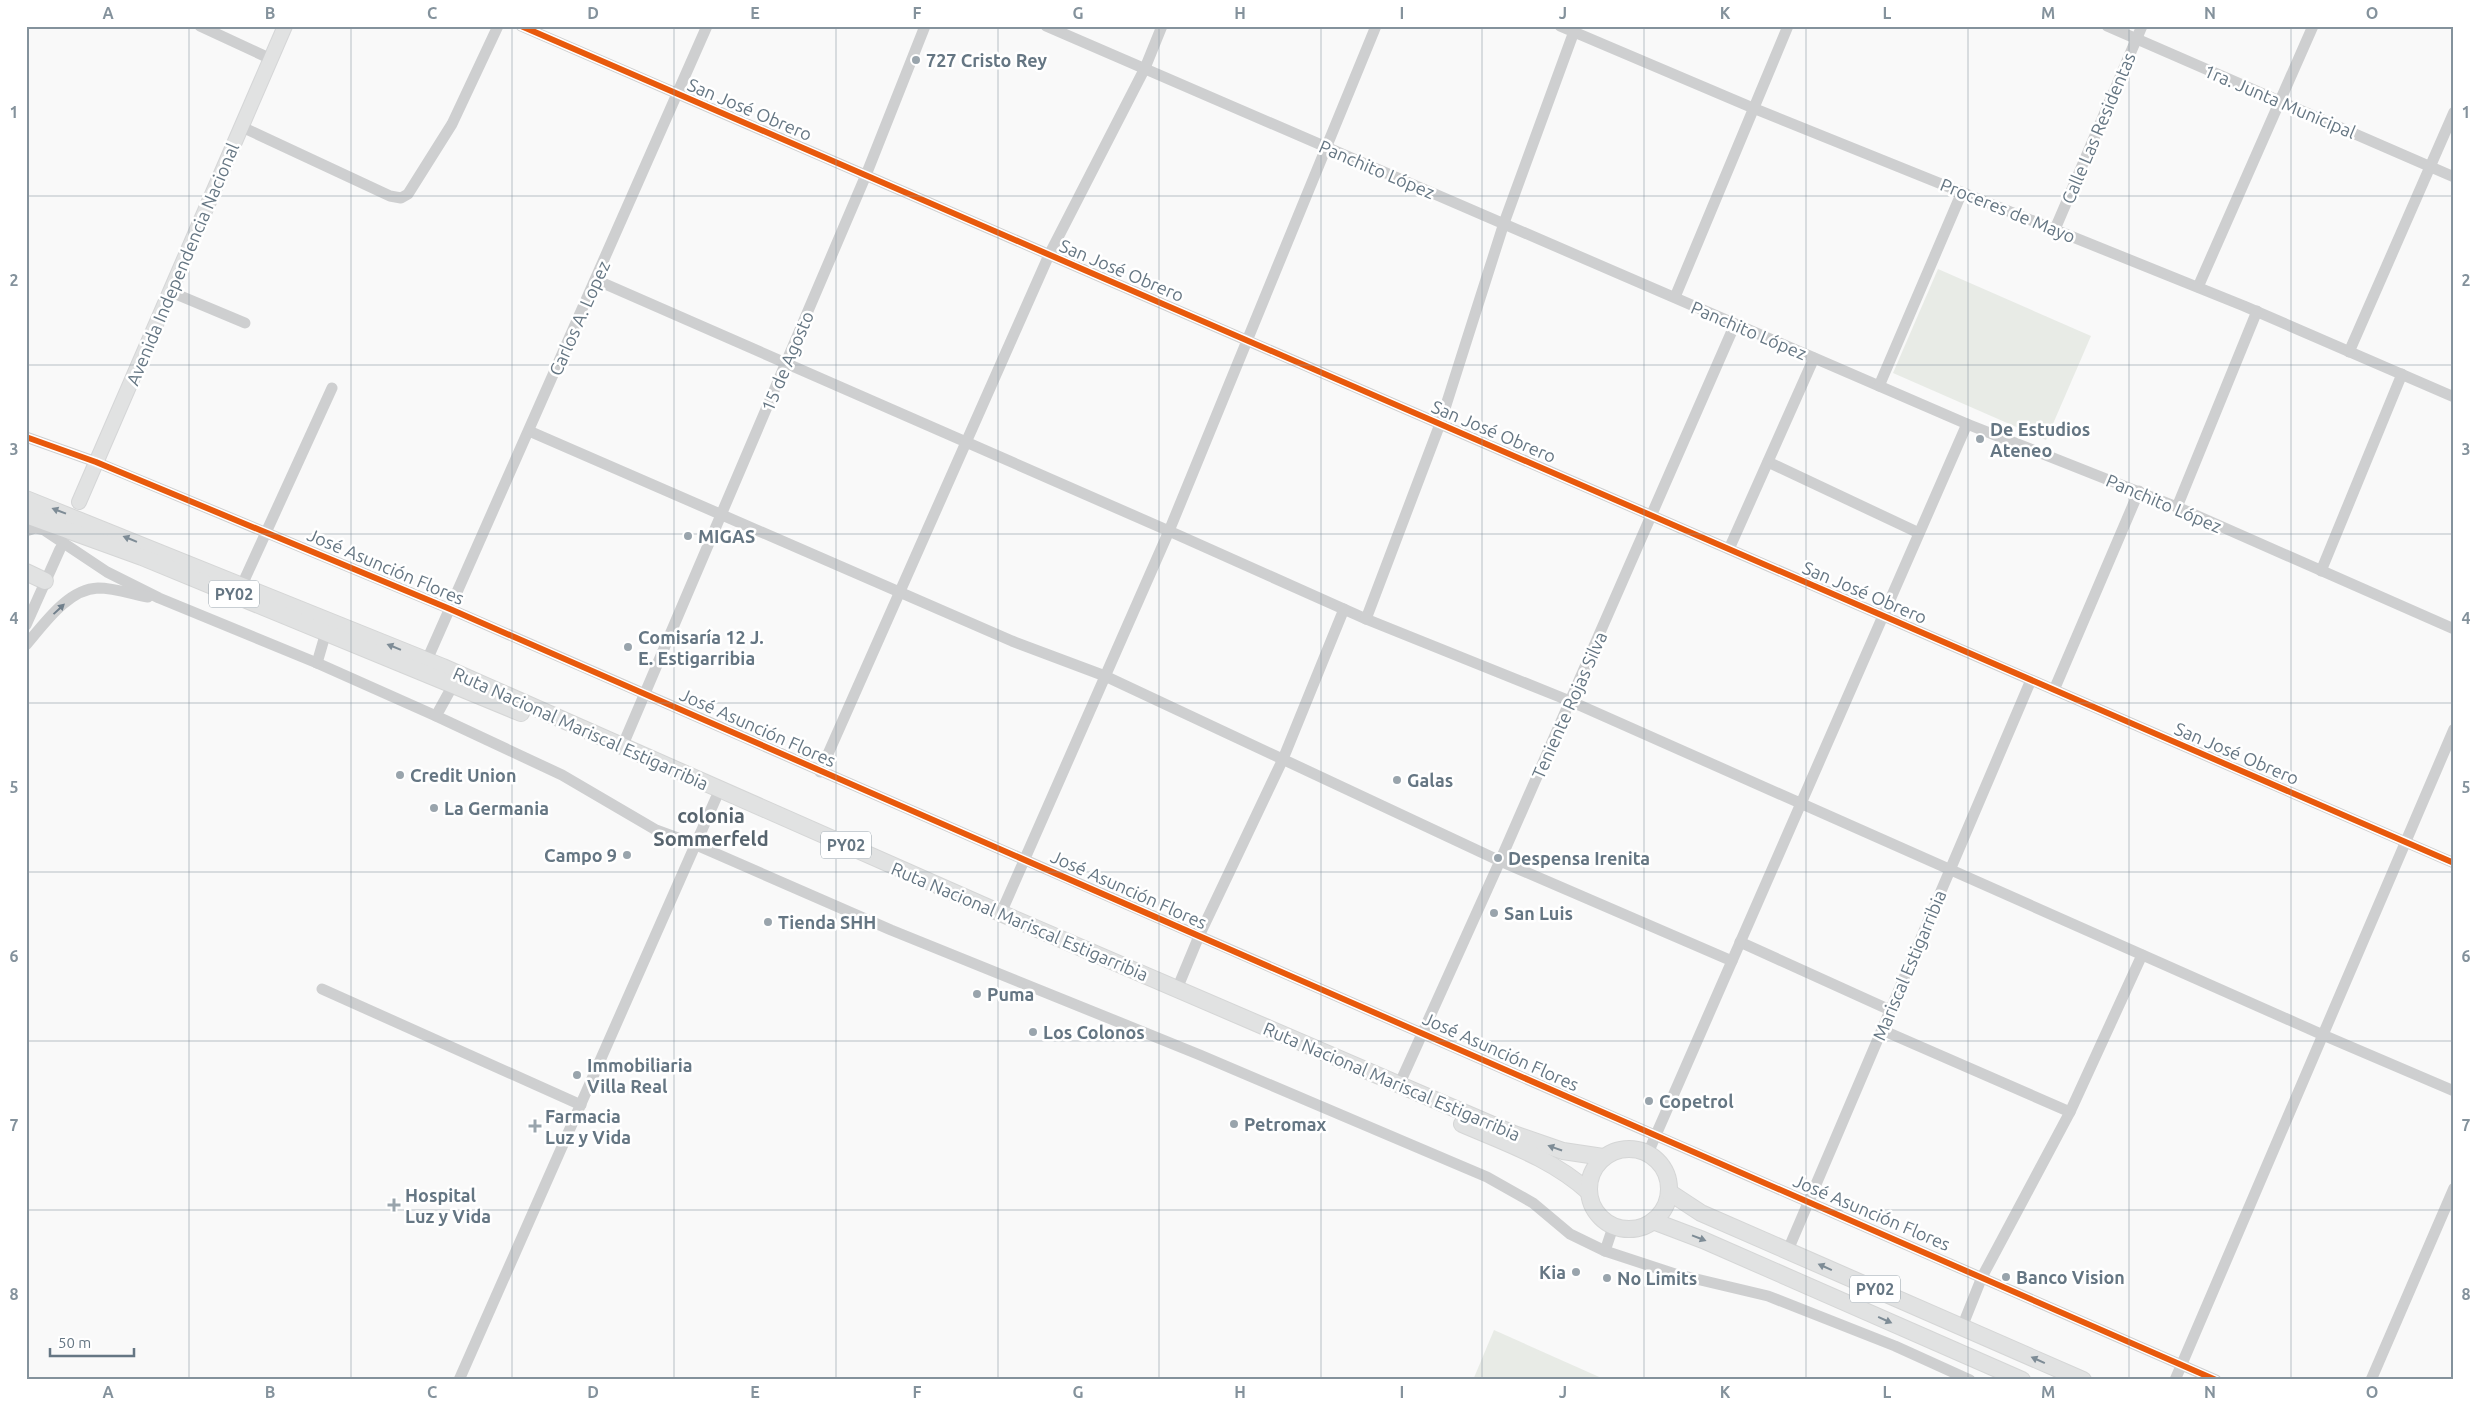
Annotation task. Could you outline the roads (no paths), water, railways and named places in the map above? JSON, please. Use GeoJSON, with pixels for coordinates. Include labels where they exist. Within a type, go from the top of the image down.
{"type":"FeatureCollection","features":[{"type":"Feature","properties":{"kind":"highway","name":"Ruta Nacional Mariscal Estigarribia"},"geometry":{"type":"LineString","coordinates":[[26,499],[427,660],[1001,913],[1514,1134],[1563,1151],[1603,1158]]}},
{"type":"Feature","properties":{"kind":"highway","name":"Ruta Nacional Mariscal Estigarribia"},"geometry":{"type":"LineString","coordinates":[[26,515],[142,557],[619,754],[1549,1162],[1572,1177],[1589,1192]]}},
{"type":"Feature","properties":{"kind":"highway"},"geometry":{"type":"LineString","coordinates":[[26,572],[45,581]]}},
{"type":"Feature","properties":{"kind":"highway"},"geometry":{"type":"LineString","coordinates":[[1589,1192],[1591,1173],[1603,1158],[1622,1149],[1636,1149],[1648,1154],[1664,1169],[1670,1192],[1665,1209],[1644,1227],[1634,1230],[1613,1227]]}},
{"type":"Feature","properties":{"kind":"highway","name":"PY02"},"geometry":{"type":"LineString","coordinates":[[1589,1192],[1590,1204],[1596,1214],[1613,1227]]}},
{"type":"Feature","properties":{"kind":"highway","name":"PY02"},"geometry":{"type":"LineString","coordinates":[[1670,1192],[1701,1214],[1788,1250],[2083,1380]]}},
{"type":"Feature","properties":{"kind":"highway","name":"PY02"},"geometry":{"type":"LineString","coordinates":[[1653,1221],[1703,1240],[2022,1380]]}},
{"type":"Feature","properties":{"kind":"main road","name":"Avenida Independencia Nacional"},"geometry":{"type":"LineString","coordinates":[[79,502],[285,26]]}},
{"type":"Feature","properties":{"kind":"street"},"geometry":{"type":"LineString","coordinates":[[200,26],[271,58]]}},
{"type":"Feature","properties":{"kind":"street"},"geometry":{"type":"LineString","coordinates":[[242,127],[390,196],[401,198],[408,194],[452,124],[498,26]]}},
{"type":"Feature","properties":{"kind":"street","name":"San José Obrero"},"geometry":{"type":"LineString","coordinates":[[522,26],[2454,863]]}},
{"type":"Feature","properties":{"kind":"street","name":"Carlos A. Lopez"},"geometry":{"type":"LineString","coordinates":[[427,660],[707,26]]}},
{"type":"Feature","properties":{"kind":"street","name":"15 de Agosto"},"geometry":{"type":"LineString","coordinates":[[622,747],[866,175],[925,26]]}},
{"type":"Feature","properties":{"kind":"street","name":"Panchito López"},"geometry":{"type":"LineString","coordinates":[[1046,26],[1967,424],[2139,491],[2454,629]]}},
{"type":"Feature","properties":{"kind":"street"},"geometry":{"type":"LineString","coordinates":[[820,772],[898,592],[1050,255],[1145,68],[1162,26]]}},
{"type":"Feature","properties":{"kind":"street"},"geometry":{"type":"LineString","coordinates":[[1001,913],[1169,530],[1376,26]]}},
{"type":"Feature","properties":{"kind":"street","name":"Proceres de Mayo"},"geometry":{"type":"LineString","coordinates":[[1560,26],[1575,29],[1754,108],[2198,287],[2454,397]]}},
{"type":"Feature","properties":{"kind":"street"},"geometry":{"type":"LineString","coordinates":[[1675,297],[1788,26]]}},
{"type":"Feature","properties":{"kind":"street","name":"1ra. Junta Municipal"},"geometry":{"type":"LineString","coordinates":[[2107,26],[2454,177]]}},
{"type":"Feature","properties":{"kind":"street","name":"Calle Las Residentas"},"geometry":{"type":"LineString","coordinates":[[2054,229],[2142,26]]}},
{"type":"Feature","properties":{"kind":"street"},"geometry":{"type":"LineString","coordinates":[[2198,287],[2313,26]]}},
{"type":"Feature","properties":{"kind":"street"},"geometry":{"type":"LineString","coordinates":[[1366,619],[1440,424],[1504,223],[1575,29]]}},
{"type":"Feature","properties":{"kind":"street"},"geometry":{"type":"LineString","coordinates":[[2349,352],[2454,112]]}},
{"type":"Feature","properties":{"kind":"street"},"geometry":{"type":"LineString","coordinates":[[1879,386],[1962,192]]}},
{"type":"Feature","properties":{"kind":"street"},"geometry":{"type":"LineString","coordinates":[[596,280],[1169,530],[1366,619],[1570,701],[2322,1035],[2454,1091]]}},
{"type":"Feature","properties":{"kind":"street"},"geometry":{"type":"LineString","coordinates":[[170,292],[245,323]]}},
{"type":"Feature","properties":{"kind":"street"},"geometry":{"type":"LineString","coordinates":[[2177,507],[2257,312]]}},
{"type":"Feature","properties":{"kind":"street","name":"Teniente Rojas Silva"},"geometry":{"type":"LineString","coordinates":[[1399,1085],[1500,861],[1735,324]]}},
{"type":"Feature","properties":{"kind":"street"},"geometry":{"type":"LineString","coordinates":[[1729,549],[1814,358]]}},
{"type":"Feature","properties":{"kind":"street"},"geometry":{"type":"LineString","coordinates":[[2321,572],[2402,374]]}},
{"type":"Feature","properties":{"kind":"street"},"geometry":{"type":"LineString","coordinates":[[242,585],[332,388]]}},
{"type":"Feature","properties":{"kind":"street"},"geometry":{"type":"LineString","coordinates":[[1648,1154],[1967,424]]}},
{"type":"Feature","properties":{"kind":"street"},"geometry":{"type":"LineString","coordinates":[[529,431],[1012,641],[1105,676],[1500,861],[1732,961]]}},
{"type":"Feature","properties":{"kind":"street","name":"José Asunción Flores"},"geometry":{"type":"LineString","coordinates":[[26,437],[96,462],[450,609],[2216,1380]]}},
{"type":"Feature","properties":{"kind":"street"},"geometry":{"type":"LineString","coordinates":[[1768,462],[1919,533]]}},
{"type":"Feature","properties":{"kind":"street"},"geometry":{"type":"LineString","coordinates":[[2054,690],[2139,491]]}},
{"type":"Feature","properties":{"kind":"street"},"geometry":{"type":"LineString","coordinates":[[26,531],[35,528],[44,530],[107,572],[159,598],[317,663],[562,775],[656,830],[694,844],[891,930],[1209,1059],[1487,1177],[1533,1203],[1570,1234],[1605,1251],[1675,1274],[1768,1296],[1895,1346],[1970,1380]]}},
{"type":"Feature","properties":{"kind":"street"},"geometry":{"type":"LineString","coordinates":[[26,625],[60,549]]}},
{"type":"Feature","properties":{"kind":"street"},"geometry":{"type":"LineString","coordinates":[[26,645],[46,621],[75,594],[97,588],[159,598]]}},
{"type":"Feature","properties":{"kind":"street"},"geometry":{"type":"LineString","coordinates":[[1177,989],[1199,936],[1283,759],[1344,609]]}},
{"type":"Feature","properties":{"kind":"street"},"geometry":{"type":"LineString","coordinates":[[317,663],[326,632]]}},
{"type":"Feature","properties":{"kind":"street","name":"Mariscal Estigarribia"},"geometry":{"type":"LineString","coordinates":[[1788,1250],[2031,680]]}},
{"type":"Feature","properties":{"kind":"street"},"geometry":{"type":"LineString","coordinates":[[436,716],[453,685]]}},
{"type":"Feature","properties":{"kind":"street"},"geometry":{"type":"LineString","coordinates":[[2175,1380],[2454,729]]}},
{"type":"Feature","properties":{"kind":"street"},"geometry":{"type":"LineString","coordinates":[[459,1380],[694,844],[716,798]]}},
{"type":"Feature","properties":{"kind":"street"},"geometry":{"type":"LineString","coordinates":[[1740,942],[1890,1010]]}},
{"type":"Feature","properties":{"kind":"street"},"geometry":{"type":"LineString","coordinates":[[1962,1327],[1982,1277],[2070,1112],[2142,955]]}},
{"type":"Feature","properties":{"kind":"street"},"geometry":{"type":"LineString","coordinates":[[322,989],[581,1105]]}},
{"type":"Feature","properties":{"kind":"street"},"geometry":{"type":"LineString","coordinates":[[1882,1030],[2070,1112]]}},
{"type":"Feature","properties":{"kind":"street"},"geometry":{"type":"LineString","coordinates":[[2371,1380],[2454,1188]]}},
{"type":"Feature","properties":{"kind":"street"},"geometry":{"type":"LineString","coordinates":[[1605,1251],[1613,1227]]}},
{"type":"Feature","properties":{"kind":"place","name":"727 Cristo Rey"},"geometry":{"type":"Point","coordinates":[916,60]}},
{"type":"Feature","properties":{"kind":"place","name":"De Estudios Ateneo"},"geometry":{"type":"Point","coordinates":[1980,439]}},
{"type":"Feature","properties":{"kind":"place","name":"MIGAS"},"geometry":{"type":"Point","coordinates":[688,536]}},
{"type":"Feature","properties":{"kind":"place","name":"Comisaría 12 J. E. Estigarribia"},"geometry":{"type":"Point","coordinates":[628,647]}},
{"type":"Feature","properties":{"kind":"place","name":"Credit Union"},"geometry":{"type":"Point","coordinates":[400,775]}},
{"type":"Feature","properties":{"kind":"place","name":"Galas"},"geometry":{"type":"Point","coordinates":[1397,780]}},
{"type":"Feature","properties":{"kind":"place","name":"La Germania"},"geometry":{"type":"Point","coordinates":[434,808]}},
{"type":"Feature","properties":{"kind":"place","name":"Campo 9"},"geometry":{"type":"Point","coordinates":[627,855]}},
{"type":"Feature","properties":{"kind":"place","name":"Despensa Irenita"},"geometry":{"type":"Point","coordinates":[1498,858]}},
{"type":"Feature","properties":{"kind":"place","name":"San Luis"},"geometry":{"type":"Point","coordinates":[1494,913]}},
{"type":"Feature","properties":{"kind":"place","name":"Tienda SHH"},"geometry":{"type":"Point","coordinates":[768,922]}},
{"type":"Feature","properties":{"kind":"place","name":"Puma"},"geometry":{"type":"Point","coordinates":[977,994]}},
{"type":"Feature","properties":{"kind":"place","name":"Los Colonos"},"geometry":{"type":"Point","coordinates":[1033,1032]}},
{"type":"Feature","properties":{"kind":"place","name":"Immobiliaria Villa Real"},"geometry":{"type":"Point","coordinates":[577,1075]}},
{"type":"Feature","properties":{"kind":"place","name":"Copetrol"},"geometry":{"type":"Point","coordinates":[1649,1101]}},
{"type":"Feature","properties":{"kind":"place","name":"Petromax"},"geometry":{"type":"Point","coordinates":[1234,1124]}},
{"type":"Feature","properties":{"kind":"place","name":"Farmacia Luz y Vida"},"geometry":{"type":"Point","coordinates":[535,1126]}},
{"type":"Feature","properties":{"kind":"place","name":"Hospital Luz y Vida"},"geometry":{"type":"Point","coordinates":[394,1205]}},
{"type":"Feature","properties":{"kind":"place","name":"Kia"},"geometry":{"type":"Point","coordinates":[1576,1272]}},
{"type":"Feature","properties":{"kind":"place","name":"Banco Vision"},"geometry":{"type":"Point","coordinates":[2006,1277]}},
{"type":"Feature","properties":{"kind":"place","name":"No Limits"},"geometry":{"type":"Point","coordinates":[1607,1278]}},
{"type":"Feature","properties":{"kind":"district","name":"colonia Sommerfeld"},"geometry":{"type":"Point","coordinates":[711,826]}}]}
